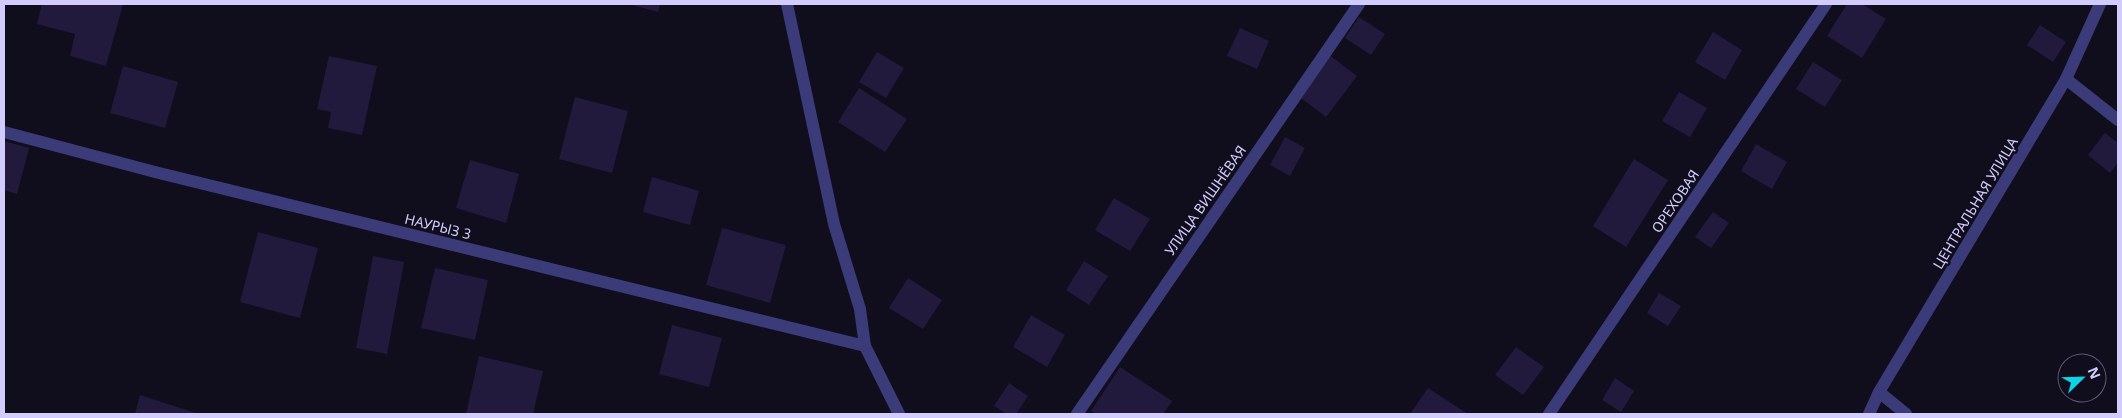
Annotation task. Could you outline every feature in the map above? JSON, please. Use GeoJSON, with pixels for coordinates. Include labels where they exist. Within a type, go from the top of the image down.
{"type":"FeatureCollection","features":[{"type":"Feature","properties":{"kind":"street"},"geometry":{"type":"LineString","coordinates":[[787,4],[834,224],[860,309],[865,346],[899,414]]}},
{"type":"Feature","properties":{"kind":"street","name":"УЛИЦА ВИШНЁВАЯ"},"geometry":{"type":"LineString","coordinates":[[1076,414],[1359,4]]}},
{"type":"Feature","properties":{"kind":"street","name":"ОРЕХОВАЯ"},"geometry":{"type":"LineString","coordinates":[[1549,414],[1826,4]]}},
{"type":"Feature","properties":{"kind":"street","name":"ЦЕНТРАЛЬНАЯ УЛИЦА"},"geometry":{"type":"LineString","coordinates":[[1869,414],[1879,392],[2066,79],[2100,4]]}},
{"type":"Feature","properties":{"kind":"street"},"geometry":{"type":"LineString","coordinates":[[2066,79],[2118,120]]}},
{"type":"Feature","properties":{"kind":"street","name":"НАУРЫЗ 3"},"geometry":{"type":"LineString","coordinates":[[4,132],[155,172],[865,346]]}},
{"type":"Feature","properties":{"kind":"street"},"geometry":{"type":"LineString","coordinates":[[1879,392],[1906,414]]}},
{"type":"Feature","properties":{"kind":"building"},"geometry":{"type":"Polygon","coordinates":[[[42,4],[123,4],[106,66],[70,56],[75,34],[37,24],[42,4]]]}},
{"type":"Feature","properties":{"kind":"building"},"geometry":{"type":"Polygon","coordinates":[[[629,4],[660,4],[658,12],[629,4]]]}},
{"type":"Feature","properties":{"kind":"building"},"geometry":{"type":"Polygon","coordinates":[[[1847,4],[1862,4],[1886,19],[1862,58],[1827,36],[1847,4]]]}},
{"type":"Feature","properties":{"kind":"building"},"geometry":{"type":"Polygon","coordinates":[[[1359,17],[1385,34],[1371,55],[1345,38],[1359,17]]]}},
{"type":"Feature","properties":{"kind":"building"},"geometry":{"type":"Polygon","coordinates":[[[2040,25],[2066,42],[2053,62],[2027,45],[2040,25]]]}},
{"type":"Feature","properties":{"kind":"building"},"geometry":{"type":"Polygon","coordinates":[[[1240,28],[1269,41],[1257,69],[1227,56],[1240,28]]]}},
{"type":"Feature","properties":{"kind":"building"},"geometry":{"type":"Polygon","coordinates":[[[1713,32],[1742,50],[1725,80],[1695,62],[1713,32]]]}},
{"type":"Feature","properties":{"kind":"building"},"geometry":{"type":"Polygon","coordinates":[[[877,52],[904,68],[886,98],[859,82],[877,52]]]}},
{"type":"Feature","properties":{"kind":"building"},"geometry":{"type":"Polygon","coordinates":[[[1328,54],[1357,76],[1326,117],[1297,95],[1328,54]]]}},
{"type":"Feature","properties":{"kind":"building"},"geometry":{"type":"Polygon","coordinates":[[[329,56],[377,66],[362,135],[328,128],[331,112],[317,109],[329,56]]]}},
{"type":"Feature","properties":{"kind":"building"},"geometry":{"type":"Polygon","coordinates":[[[1813,62],[1842,80],[1825,107],[1796,89],[1813,62]]]}},
{"type":"Feature","properties":{"kind":"building"},"geometry":{"type":"Polygon","coordinates":[[[123,66],[178,82],[165,128],[110,113],[123,66]]]}},
{"type":"Feature","properties":{"kind":"building"},"geometry":{"type":"Polygon","coordinates":[[[859,88],[907,119],[885,152],[838,122],[859,88]]]}},
{"type":"Feature","properties":{"kind":"building"},"geometry":{"type":"Polygon","coordinates":[[[1679,92],[1707,108],[1690,137],[1662,121],[1679,92]]]}},
{"type":"Feature","properties":{"kind":"building"},"geometry":{"type":"Polygon","coordinates":[[[575,97],[628,111],[612,173],[559,159],[575,97]]]}},
{"type":"Feature","properties":{"kind":"building"},"geometry":{"type":"Polygon","coordinates":[[[2105,133],[2118,143],[2118,163],[2110,173],[2088,155],[2105,133]]]}},
{"type":"Feature","properties":{"kind":"building"},"geometry":{"type":"Polygon","coordinates":[[[1285,137],[1305,148],[1290,176],[1270,165],[1285,137]]]}},
{"type":"Feature","properties":{"kind":"building"},"geometry":{"type":"Polygon","coordinates":[[[4,141],[29,148],[17,194],[4,190],[4,141]]]}},
{"type":"Feature","properties":{"kind":"building"},"geometry":{"type":"Polygon","coordinates":[[[1756,144],[1787,162],[1772,189],[1741,171],[1756,144]]]}},
{"type":"Feature","properties":{"kind":"building"},"geometry":{"type":"Polygon","coordinates":[[[1634,159],[1668,180],[1626,247],[1593,226],[1634,159]]]}},
{"type":"Feature","properties":{"kind":"building"},"geometry":{"type":"Polygon","coordinates":[[[470,160],[519,174],[506,223],[456,208],[470,160]]]}},
{"type":"Feature","properties":{"kind":"building"},"geometry":{"type":"Polygon","coordinates":[[[652,177],[699,191],[690,225],[643,212],[652,177]]]}},
{"type":"Feature","properties":{"kind":"building"},"geometry":{"type":"Polygon","coordinates":[[[1114,198],[1150,219],[1130,251],[1095,230],[1114,198]]]}},
{"type":"Feature","properties":{"kind":"building"},"geometry":{"type":"Polygon","coordinates":[[[1713,212],[1729,223],[1711,248],[1695,237],[1713,212]]]}},
{"type":"Feature","properties":{"kind":"building"},"geometry":{"type":"Polygon","coordinates":[[[722,228],[786,245],[770,303],[706,285],[722,228]]]}},
{"type":"Feature","properties":{"kind":"building"},"geometry":{"type":"Polygon","coordinates":[[[258,232],[318,248],[300,318],[240,302],[258,232]]]}},
{"type":"Feature","properties":{"kind":"building"},"geometry":{"type":"Polygon","coordinates":[[[373,256],[404,262],[387,354],[356,348],[373,256]]]}},
{"type":"Feature","properties":{"kind":"building"},"geometry":{"type":"Polygon","coordinates":[[[1084,261],[1108,276],[1089,305],[1066,290],[1084,261]]]}},
{"type":"Feature","properties":{"kind":"building"},"geometry":{"type":"Polygon","coordinates":[[[435,268],[488,280],[475,340],[421,328],[435,268]]]}},
{"type":"Feature","properties":{"kind":"building"},"geometry":{"type":"Polygon","coordinates":[[[908,278],[942,300],[923,329],[889,308],[908,278]]]}},
{"type":"Feature","properties":{"kind":"building"},"geometry":{"type":"Polygon","coordinates":[[[1659,293],[1681,306],[1668,326],[1647,313],[1659,293]]]}},
{"type":"Feature","properties":{"kind":"building"},"geometry":{"type":"Polygon","coordinates":[[[1031,315],[1065,335],[1047,367],[1013,347],[1031,315]]]}},
{"type":"Feature","properties":{"kind":"building"},"geometry":{"type":"Polygon","coordinates":[[[672,325],[722,338],[709,387],[659,374],[672,325]]]}},
{"type":"Feature","properties":{"kind":"building"},"geometry":{"type":"Polygon","coordinates":[[[1516,347],[1544,367],[1523,395],[1495,375],[1516,347]]]}},
{"type":"Feature","properties":{"kind":"building"},"geometry":{"type":"Polygon","coordinates":[[[479,356],[543,371],[533,414],[466,414],[479,356]]]}},
{"type":"Feature","properties":{"kind":"building"},"geometry":{"type":"Polygon","coordinates":[[[1120,367],[1172,401],[1163,414],[1096,414],[1091,411],[1120,367]]]}},
{"type":"Feature","properties":{"kind":"building"},"geometry":{"type":"Polygon","coordinates":[[[1615,378],[1634,391],[1621,412],[1602,400],[1615,378]]]}},
{"type":"Feature","properties":{"kind":"building"},"geometry":{"type":"Polygon","coordinates":[[[1009,383],[1028,396],[1016,414],[1007,414],[994,406],[1009,383]]]}},
{"type":"Feature","properties":{"kind":"building"},"geometry":{"type":"Polygon","coordinates":[[[1428,388],[1468,414],[1410,414],[1428,388]]]}},
{"type":"Feature","properties":{"kind":"building"},"geometry":{"type":"Polygon","coordinates":[[[140,395],[199,414],[135,414],[140,395]]]}}]}
